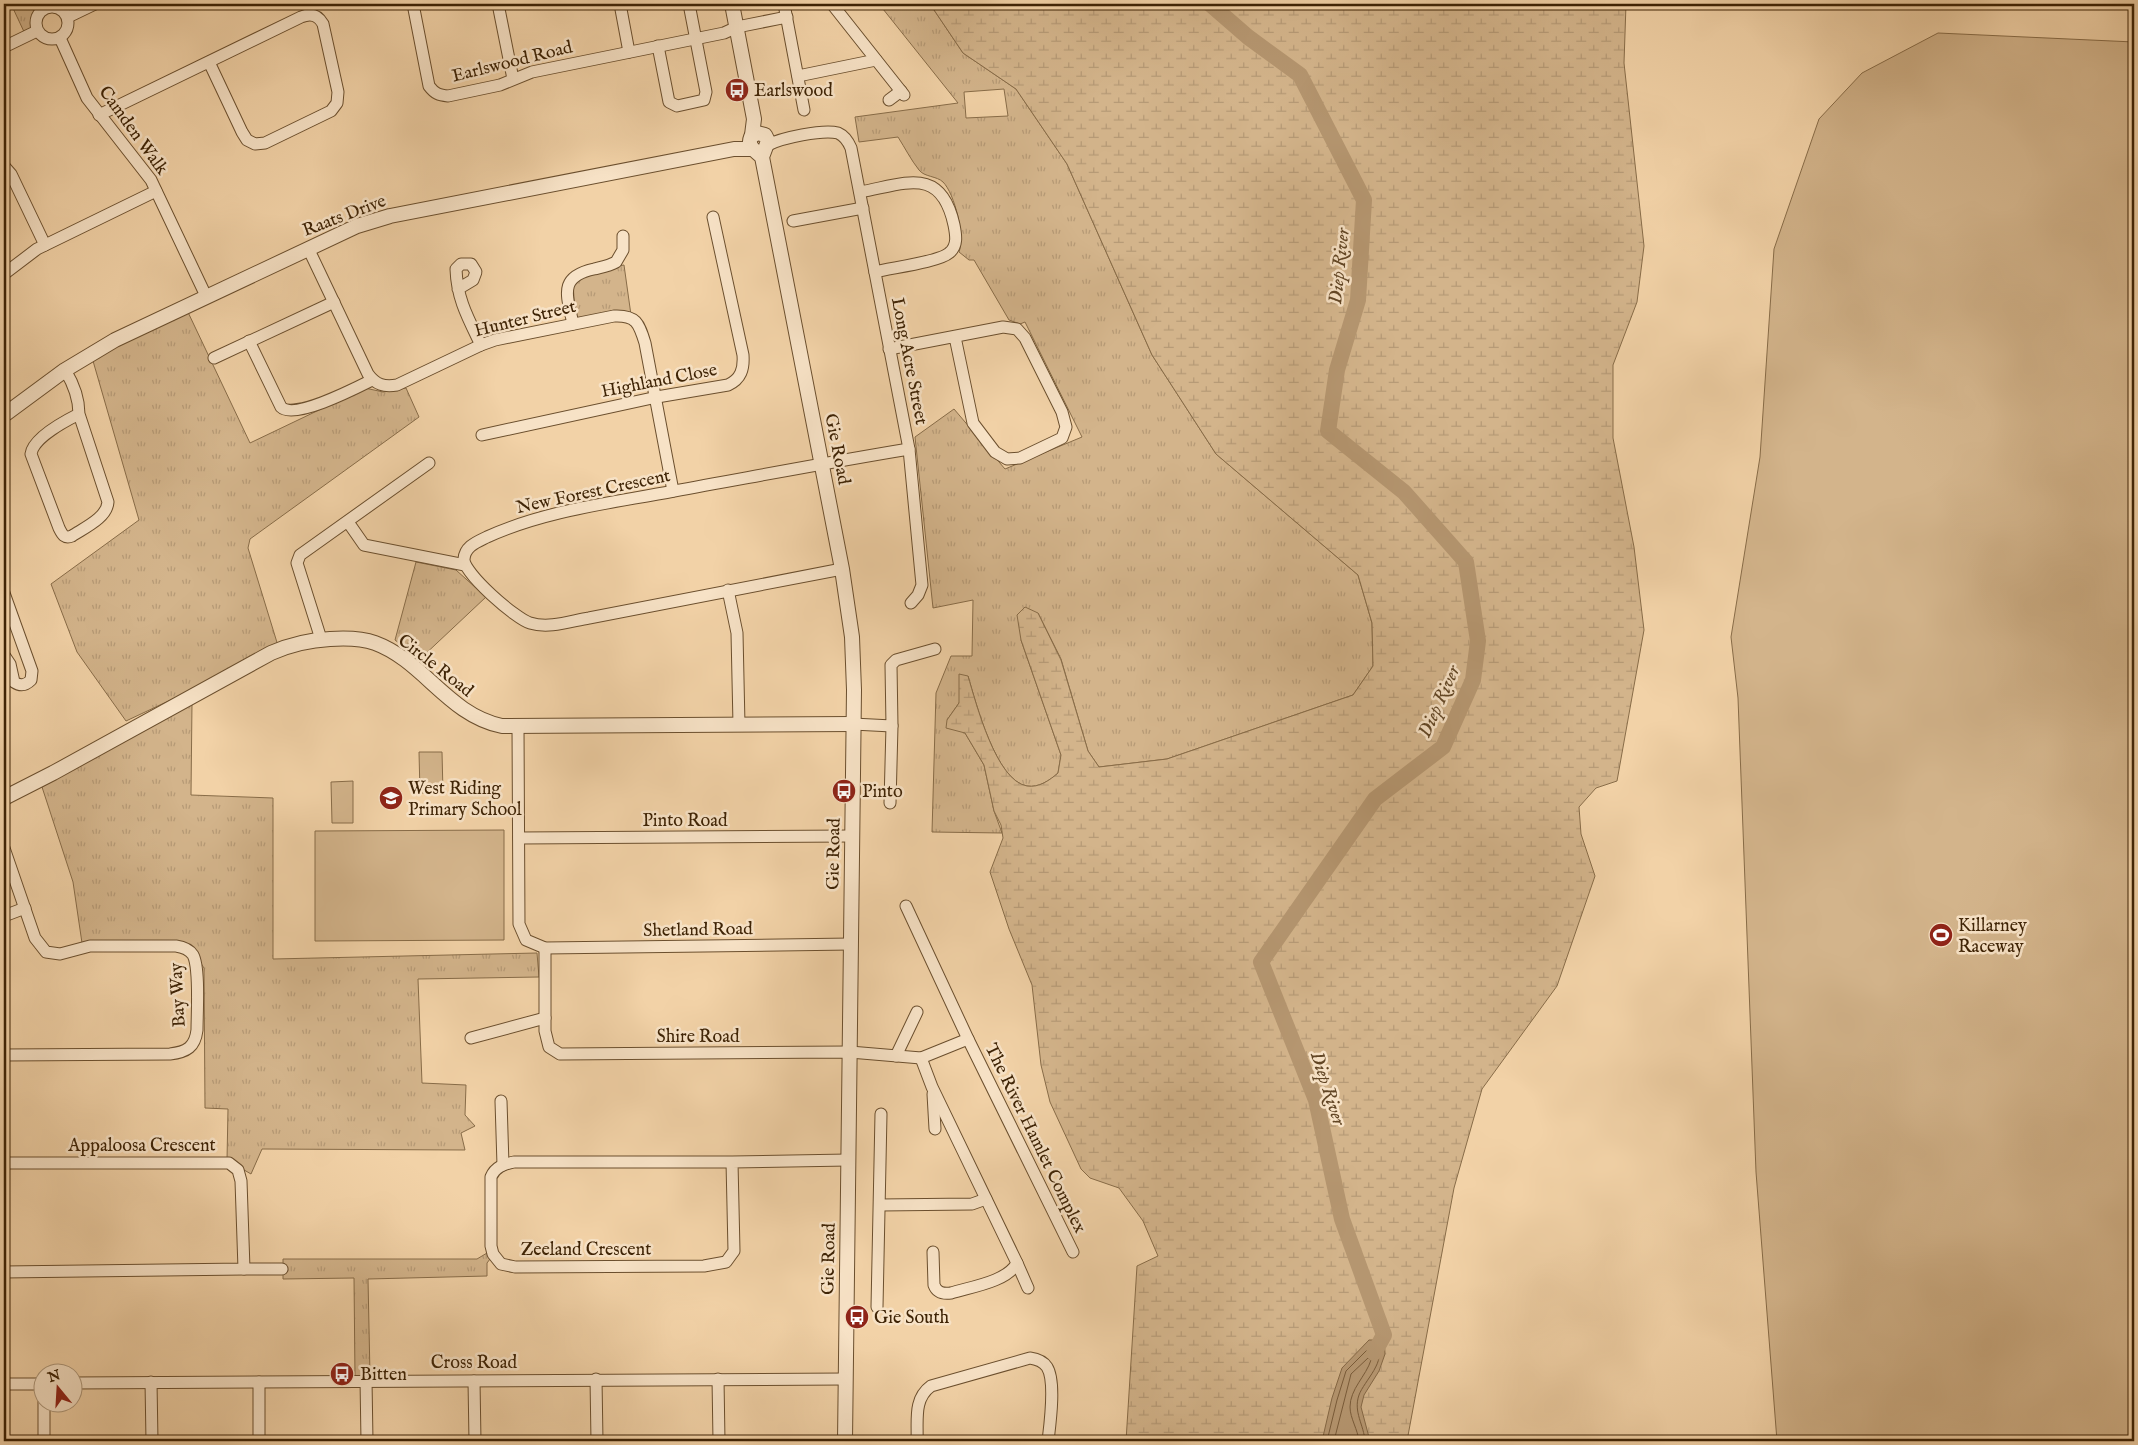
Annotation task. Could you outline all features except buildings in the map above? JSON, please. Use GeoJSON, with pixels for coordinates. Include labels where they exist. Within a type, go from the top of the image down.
{"type":"FeatureCollection","features":[{"type":"Feature","properties":{"kind":"street"},"geometry":{"type":"LineString","coordinates":[[68,17],[95,4]]}},
{"type":"Feature","properties":{"kind":"street","name":"Earlswood Road"},"geometry":{"type":"LineString","coordinates":[[413,4],[428,80],[434,92],[439,95],[448,96],[500,85],[532,72],[788,20]]}},
{"type":"Feature","properties":{"kind":"street"},"geometry":{"type":"LineString","coordinates":[[498,4],[513,79]]}},
{"type":"Feature","properties":{"kind":"street"},"geometry":{"type":"LineString","coordinates":[[620,4],[629,52]]}},
{"type":"Feature","properties":{"kind":"street"},"geometry":{"type":"LineString","coordinates":[[658,46],[669,102],[677,106],[704,100],[706,96],[690,4]]}},
{"type":"Feature","properties":{"kind":"street","name":"Gie Road"},"geometry":{"type":"LineString","coordinates":[[732,4],[733,31],[760,141],[842,569],[852,637],[853,724],[845,1441]]}},
{"type":"Feature","properties":{"kind":"street"},"geometry":{"type":"LineString","coordinates":[[784,4],[804,110]]}},
{"type":"Feature","properties":{"kind":"street"},"geometry":{"type":"LineString","coordinates":[[832,4],[902,93],[889,100]]}},
{"type":"Feature","properties":{"kind":"street"},"geometry":{"type":"LineString","coordinates":[[59,8],[68,17],[69,26],[65,34],[60,38],[54,40],[45,38],[38,31],[36,21],[39,13],[44,9],[59,8]]}},
{"type":"Feature","properties":{"kind":"street"},"geometry":{"type":"LineString","coordinates":[[99,115],[301,16],[312,15],[321,20],[325,30],[338,92],[337,103],[331,111],[265,143],[254,144],[242,132],[209,62]]}},
{"type":"Feature","properties":{"kind":"street"},"geometry":{"type":"LineString","coordinates":[[4,47],[38,31]]}},
{"type":"Feature","properties":{"kind":"street","name":"Camden Walk"},"geometry":{"type":"LineString","coordinates":[[60,38],[87,98],[141,165],[156,191],[206,296]]}},
{"type":"Feature","properties":{"kind":"street"},"geometry":{"type":"LineString","coordinates":[[798,76],[876,60]]}},
{"type":"Feature","properties":{"kind":"street","name":"Long Acre Street"},"geometry":{"type":"LineString","coordinates":[[760,141],[830,132],[843,136],[851,148],[860,192],[909,449],[822,464]]}},
{"type":"Feature","properties":{"kind":"street","name":"Raats Drive"},"geometry":{"type":"LineString","coordinates":[[4,415],[66,370],[115,340],[357,226],[390,216],[734,149],[760,141]]}},
{"type":"Feature","properties":{"kind":"street"},"geometry":{"type":"LineString","coordinates":[[4,166],[11,174],[45,245]]}},
{"type":"Feature","properties":{"kind":"street"},"geometry":{"type":"LineString","coordinates":[[860,192],[914,182],[932,186],[940,192],[950,207],[955,233],[956,242],[953,249],[942,258],[875,272]]}},
{"type":"Feature","properties":{"kind":"street"},"geometry":{"type":"LineString","coordinates":[[4,274],[45,245],[156,191]]}},
{"type":"Feature","properties":{"kind":"street"},"geometry":{"type":"LineString","coordinates":[[792,221],[863,208]]}},
{"type":"Feature","properties":{"kind":"street","name":"Highland Close"},"geometry":{"type":"LineString","coordinates":[[482,435],[735,381],[743,369],[743,355],[713,217]]}},
{"type":"Feature","properties":{"kind":"street"},"geometry":{"type":"LineString","coordinates":[[573,324],[568,300],[570,282],[578,273],[616,262],[623,250],[623,236]]}},
{"type":"Feature","properties":{"kind":"street"},"geometry":{"type":"LineString","coordinates":[[250,342],[280,407],[286,411],[331,400],[372,380],[308,248]]}},
{"type":"Feature","properties":{"kind":"street"},"geometry":{"type":"LineString","coordinates":[[458,288],[463,307],[481,345]]}},
{"type":"Feature","properties":{"kind":"street"},"geometry":{"type":"LineString","coordinates":[[214,358],[334,302]]}},
{"type":"Feature","properties":{"kind":"street","name":"Hunter Street"},"geometry":{"type":"LineString","coordinates":[[372,380],[386,387],[397,385],[481,345],[573,324],[614,316],[627,316],[639,324],[645,343],[657,397],[673,492]]}},
{"type":"Feature","properties":{"kind":"street"},"geometry":{"type":"LineString","coordinates":[[889,349],[1006,327],[1020,332],[1062,412],[1066,427],[1062,438],[1020,458],[1007,459],[995,452],[974,423],[955,337]]}},
{"type":"Feature","properties":{"kind":"street"},"geometry":{"type":"LineString","coordinates":[[66,370],[72,382],[79,405],[79,414],[106,494],[108,507],[102,515],[72,536],[67,537],[62,534],[59,528],[31,454],[33,445],[51,431],[79,414]]}},
{"type":"Feature","properties":{"kind":"street"},"geometry":{"type":"LineString","coordinates":[[909,449],[922,585],[918,595],[910,603]]}},
{"type":"Feature","properties":{"kind":"street"},"geometry":{"type":"LineString","coordinates":[[321,640],[297,563],[300,555],[429,463]]}},
{"type":"Feature","properties":{"kind":"street","name":"New Forest Crescent"},"geometry":{"type":"LineString","coordinates":[[465,565],[464,558],[468,548],[510,527],[591,506],[822,464]]}},
{"type":"Feature","properties":{"kind":"street"},"geometry":{"type":"LineString","coordinates":[[348,522],[364,545],[465,565],[518,618],[537,625],[551,625],[842,569]]}},
{"type":"Feature","properties":{"kind":"street"},"geometry":{"type":"LineString","coordinates":[[728,590],[737,633],[739,725]]}},
{"type":"Feature","properties":{"kind":"street"},"geometry":{"type":"LineString","coordinates":[[4,593],[32,672],[31,680],[25,685],[14,682],[10,664],[4,655],[16,646],[19,638]]}},
{"type":"Feature","properties":{"kind":"street","name":"Circle Road"},"geometry":{"type":"LineString","coordinates":[[4,798],[271,653],[288,646],[321,640],[344,638],[375,643],[394,653],[470,715],[494,724],[518,726],[853,724]]}},
{"type":"Feature","properties":{"kind":"street"},"geometry":{"type":"LineString","coordinates":[[890,802],[891,665],[896,660],[935,649]]}},
{"type":"Feature","properties":{"kind":"street"},"geometry":{"type":"LineString","coordinates":[[853,724],[892,726]]}},
{"type":"Feature","properties":{"kind":"street"},"geometry":{"type":"LineString","coordinates":[[471,1038],[545,1018],[544,948],[526,940],[519,924],[518,726]]}},
{"type":"Feature","properties":{"kind":"street","name":"Pinto Road"},"geometry":{"type":"LineString","coordinates":[[519,838],[852,836]]}},
{"type":"Feature","properties":{"kind":"street","name":"Bay Way"},"geometry":{"type":"LineString","coordinates":[[4,848],[35,938],[46,952],[60,954],[90,946],[176,946],[189,950],[193,954],[196,967],[196,1040],[190,1048],[182,1053],[4,1055]]}},
{"type":"Feature","properties":{"kind":"street","name":"The River Hamlet Complex"},"geometry":{"type":"LineString","coordinates":[[906,906],[968,1039],[1073,1252]]}},
{"type":"Feature","properties":{"kind":"street"},"geometry":{"type":"LineString","coordinates":[[4,916],[25,908]]}},
{"type":"Feature","properties":{"kind":"street","name":"Shetland Road"},"geometry":{"type":"LineString","coordinates":[[544,948],[851,944]]}},
{"type":"Feature","properties":{"kind":"street"},"geometry":{"type":"LineString","coordinates":[[896,1056],[917,1012]]}},
{"type":"Feature","properties":{"kind":"street","name":"Shire Road"},"geometry":{"type":"LineString","coordinates":[[545,1018],[544,1031],[549,1047],[560,1054],[850,1052]]}},
{"type":"Feature","properties":{"kind":"street","name":"The River Hamlet Complex"},"geometry":{"type":"LineString","coordinates":[[850,1052],[921,1058],[968,1039]]}},
{"type":"Feature","properties":{"kind":"street"},"geometry":{"type":"LineString","coordinates":[[921,1058],[932,1087],[1028,1288]]}},
{"type":"Feature","properties":{"kind":"street"},"geometry":{"type":"LineString","coordinates":[[932,1087],[935,1128]]}},
{"type":"Feature","properties":{"kind":"street"},"geometry":{"type":"LineString","coordinates":[[501,1101],[503,1165],[514,1162],[848,1160]]}},
{"type":"Feature","properties":{"kind":"street"},"geometry":{"type":"LineString","coordinates":[[877,1307],[881,1114]]}},
{"type":"Feature","properties":{"kind":"street","name":"Zeeland Crescent"},"geometry":{"type":"LineString","coordinates":[[503,1165],[492,1173],[490,1195],[492,1250],[501,1264],[515,1267],[704,1266],[726,1262],[734,1251],[732,1162]]}},
{"type":"Feature","properties":{"kind":"street","name":"Appaloosa Crescent"},"geometry":{"type":"LineString","coordinates":[[4,1163],[229,1163],[238,1170],[241,1181],[244,1269]]}},
{"type":"Feature","properties":{"kind":"street"},"geometry":{"type":"LineString","coordinates":[[880,1205],[972,1204],[986,1198]]}},
{"type":"Feature","properties":{"kind":"street"},"geometry":{"type":"LineString","coordinates":[[933,1252],[934,1285],[938,1292],[942,1293],[951,1293],[1004,1276],[1013,1270],[1017,1263]]}},
{"type":"Feature","properties":{"kind":"street"},"geometry":{"type":"LineString","coordinates":[[4,1272],[282,1270]]}},
{"type":"Feature","properties":{"kind":"street"},"geometry":{"type":"LineString","coordinates":[[917,1441],[918,1403],[923,1391],[930,1386],[1030,1358],[1042,1362],[1049,1372],[1051,1382],[1048,1441]]}},
{"type":"Feature","properties":{"kind":"street"},"geometry":{"type":"LineString","coordinates":[[596,1379],[597,1441]]}},
{"type":"Feature","properties":{"kind":"street"},"geometry":{"type":"LineString","coordinates":[[718,1379],[719,1441]]}},
{"type":"Feature","properties":{"kind":"street","name":"Cross Road"},"geometry":{"type":"LineString","coordinates":[[82,1383],[845,1379]]}},
{"type":"Feature","properties":{"kind":"street"},"geometry":{"type":"LineString","coordinates":[[366,1380],[367,1441]]}},
{"type":"Feature","properties":{"kind":"street"},"geometry":{"type":"LineString","coordinates":[[474,1381],[474,1441]]}},
{"type":"Feature","properties":{"kind":"street"},"geometry":{"type":"LineString","coordinates":[[151,1382],[152,1441]]}},
{"type":"Feature","properties":{"kind":"street"},"geometry":{"type":"LineString","coordinates":[[259,1382],[260,1441]]}},
{"type":"Feature","properties":{"kind":"street"},"geometry":{"type":"LineString","coordinates":[[4,1384],[32,1384]]}},
{"type":"Feature","properties":{"kind":"street"},"geometry":{"type":"LineString","coordinates":[[44,1412],[44,1441]]}},
{"type":"Feature","properties":{"kind":"green space"},"geometry":{"type":"Polygon","coordinates":[[[11,4],[77,4],[80,11],[68,17],[56,9],[45,9],[37,17],[37,31],[26,36],[11,4]]]}},
{"type":"Feature","properties":{"kind":"green space"},"geometry":{"type":"Polygon","coordinates":[[[879,4],[930,4],[963,53],[1016,89],[1067,164],[1152,355],[1216,454],[1358,575],[1372,623],[1373,666],[1353,695],[1167,759],[1099,767],[1088,751],[1061,659],[1038,613],[1021,640],[1061,755],[1058,773],[1036,786],[1027,786],[1016,781],[997,756],[989,739],[968,676],[959,703],[947,720],[965,733],[984,765],[994,811],[1002,833],[932,832],[936,693],[951,656],[972,656],[973,600],[933,608],[915,437],[954,409],[1005,469],[1082,437],[1025,322],[1020,324],[1009,320],[974,260],[969,260],[959,252],[961,236],[958,216],[955,205],[943,182],[921,172],[898,137],[859,142],[855,117],[958,103],[879,4]],[[1004,89],[964,92],[966,118],[1008,116],[1004,89]]]}},
{"type":"Feature","properties":{"kind":"green space"},"geometry":{"type":"Polygon","coordinates":[[[930,4],[1626,4],[1624,63],[1644,246],[1637,302],[1613,365],[1613,438],[1634,547],[1644,630],[1617,781],[1596,788],[1579,807],[1581,834],[1595,876],[1557,986],[1482,1089],[1454,1188],[1407,1441],[1126,1441],[1137,1266],[1158,1256],[1143,1221],[1119,1188],[1090,1178],[1081,1169],[1050,1102],[1041,1065],[1032,985],[1009,929],[990,872],[1003,838],[1001,825],[994,811],[984,765],[965,733],[946,728],[947,720],[959,703],[959,674],[968,676],[989,739],[1006,770],[1016,781],[1027,786],[1036,786],[1048,781],[1058,773],[1061,755],[1021,640],[1017,615],[1025,607],[1038,613],[1061,660],[1088,751],[1099,767],[1167,759],[1353,695],[1373,666],[1372,623],[1358,575],[1216,454],[1152,355],[1067,164],[1016,89],[963,53],[930,4]]]}},
{"type":"Feature","properties":{"kind":"green space","name":"Killarney Raceway"},"geometry":{"type":"Polygon","coordinates":[[[1938,33],[2134,42],[2134,1441],[1777,1441],[1756,1172],[1738,698],[1731,637],[1760,457],[1774,249],[1819,119],[1862,73],[1938,33]]]}},
{"type":"Feature","properties":{"kind":"green space"},"geometry":{"type":"Polygon","coordinates":[[[624,265],[631,315],[574,323],[569,292],[581,272],[624,265]]]}},
{"type":"Feature","properties":{"kind":"green space"},"geometry":{"type":"Polygon","coordinates":[[[186,308],[250,443],[365,388],[383,392],[406,388],[419,417],[250,539],[248,548],[279,649],[126,721],[77,652],[51,584],[139,520],[91,354],[186,308]]]}},
{"type":"Feature","properties":{"kind":"green space"},"geometry":{"type":"Polygon","coordinates":[[[416,562],[456,570],[486,597],[420,659],[395,640],[416,562]]]}},
{"type":"Feature","properties":{"kind":"green space"},"geometry":{"type":"Polygon","coordinates":[[[192,703],[191,795],[273,798],[273,959],[537,953],[539,977],[418,979],[422,1083],[466,1085],[465,1115],[475,1126],[461,1133],[465,1150],[262,1149],[251,1174],[227,1160],[228,1109],[205,1108],[204,968],[191,948],[82,943],[73,882],[42,787],[192,703]]]}},
{"type":"Feature","properties":{"kind":"green space"},"geometry":{"type":"Polygon","coordinates":[[[419,752],[442,752],[443,793],[420,793],[419,752]]]}},
{"type":"Feature","properties":{"kind":"green space"},"geometry":{"type":"Polygon","coordinates":[[[353,781],[353,823],[332,823],[331,782],[353,781]]]}},
{"type":"Feature","properties":{"kind":"green space"},"geometry":{"type":"Polygon","coordinates":[[[504,830],[504,940],[315,941],[315,831],[504,830]]]}},
{"type":"Feature","properties":{"kind":"green space"},"geometry":{"type":"Polygon","coordinates":[[[487,1253],[490,1259],[487,1263],[487,1276],[368,1279],[370,1376],[355,1377],[354,1278],[283,1279],[283,1259],[477,1259],[487,1253]]]}},
{"type":"Feature","properties":{"kind":"water"},"geometry":{"type":"Polygon","coordinates":[[[1384,1335],[1385,1354],[1379,1371],[1364,1395],[1361,1407],[1370,1441],[1322,1441],[1332,1398],[1342,1368],[1369,1340],[1376,1340],[1384,1335]]]}},
{"type":"Feature","properties":{"kind":"waterway","name":"Diep River"},"geometry":{"type":"LineString","coordinates":[[1210,4],[1248,37],[1300,75],[1364,200],[1358,300],[1337,370],[1328,431],[1404,492],[1466,562],[1478,641],[1473,680],[1443,747],[1375,799],[1261,962],[1316,1100],[1342,1219],[1384,1335],[1374,1353]]}},
{"type":"Feature","properties":{"kind":"place","name":"Earlswood"},"geometry":{"type":"Point","coordinates":[737,90]}},
{"type":"Feature","properties":{"kind":"place","name":"Pinto"},"geometry":{"type":"Point","coordinates":[844,791]}},
{"type":"Feature","properties":{"kind":"place","name":"West Riding Primary School"},"geometry":{"type":"Point","coordinates":[391,798]}},
{"type":"Feature","properties":{"kind":"place","name":"Killarney Raceway"},"geometry":{"type":"Point","coordinates":[1941,935]}},
{"type":"Feature","properties":{"kind":"place","name":"Gie South"},"geometry":{"type":"Point","coordinates":[857,1317]}},
{"type":"Feature","properties":{"kind":"place","name":"Bitten"},"geometry":{"type":"Point","coordinates":[342,1374]}}]}
